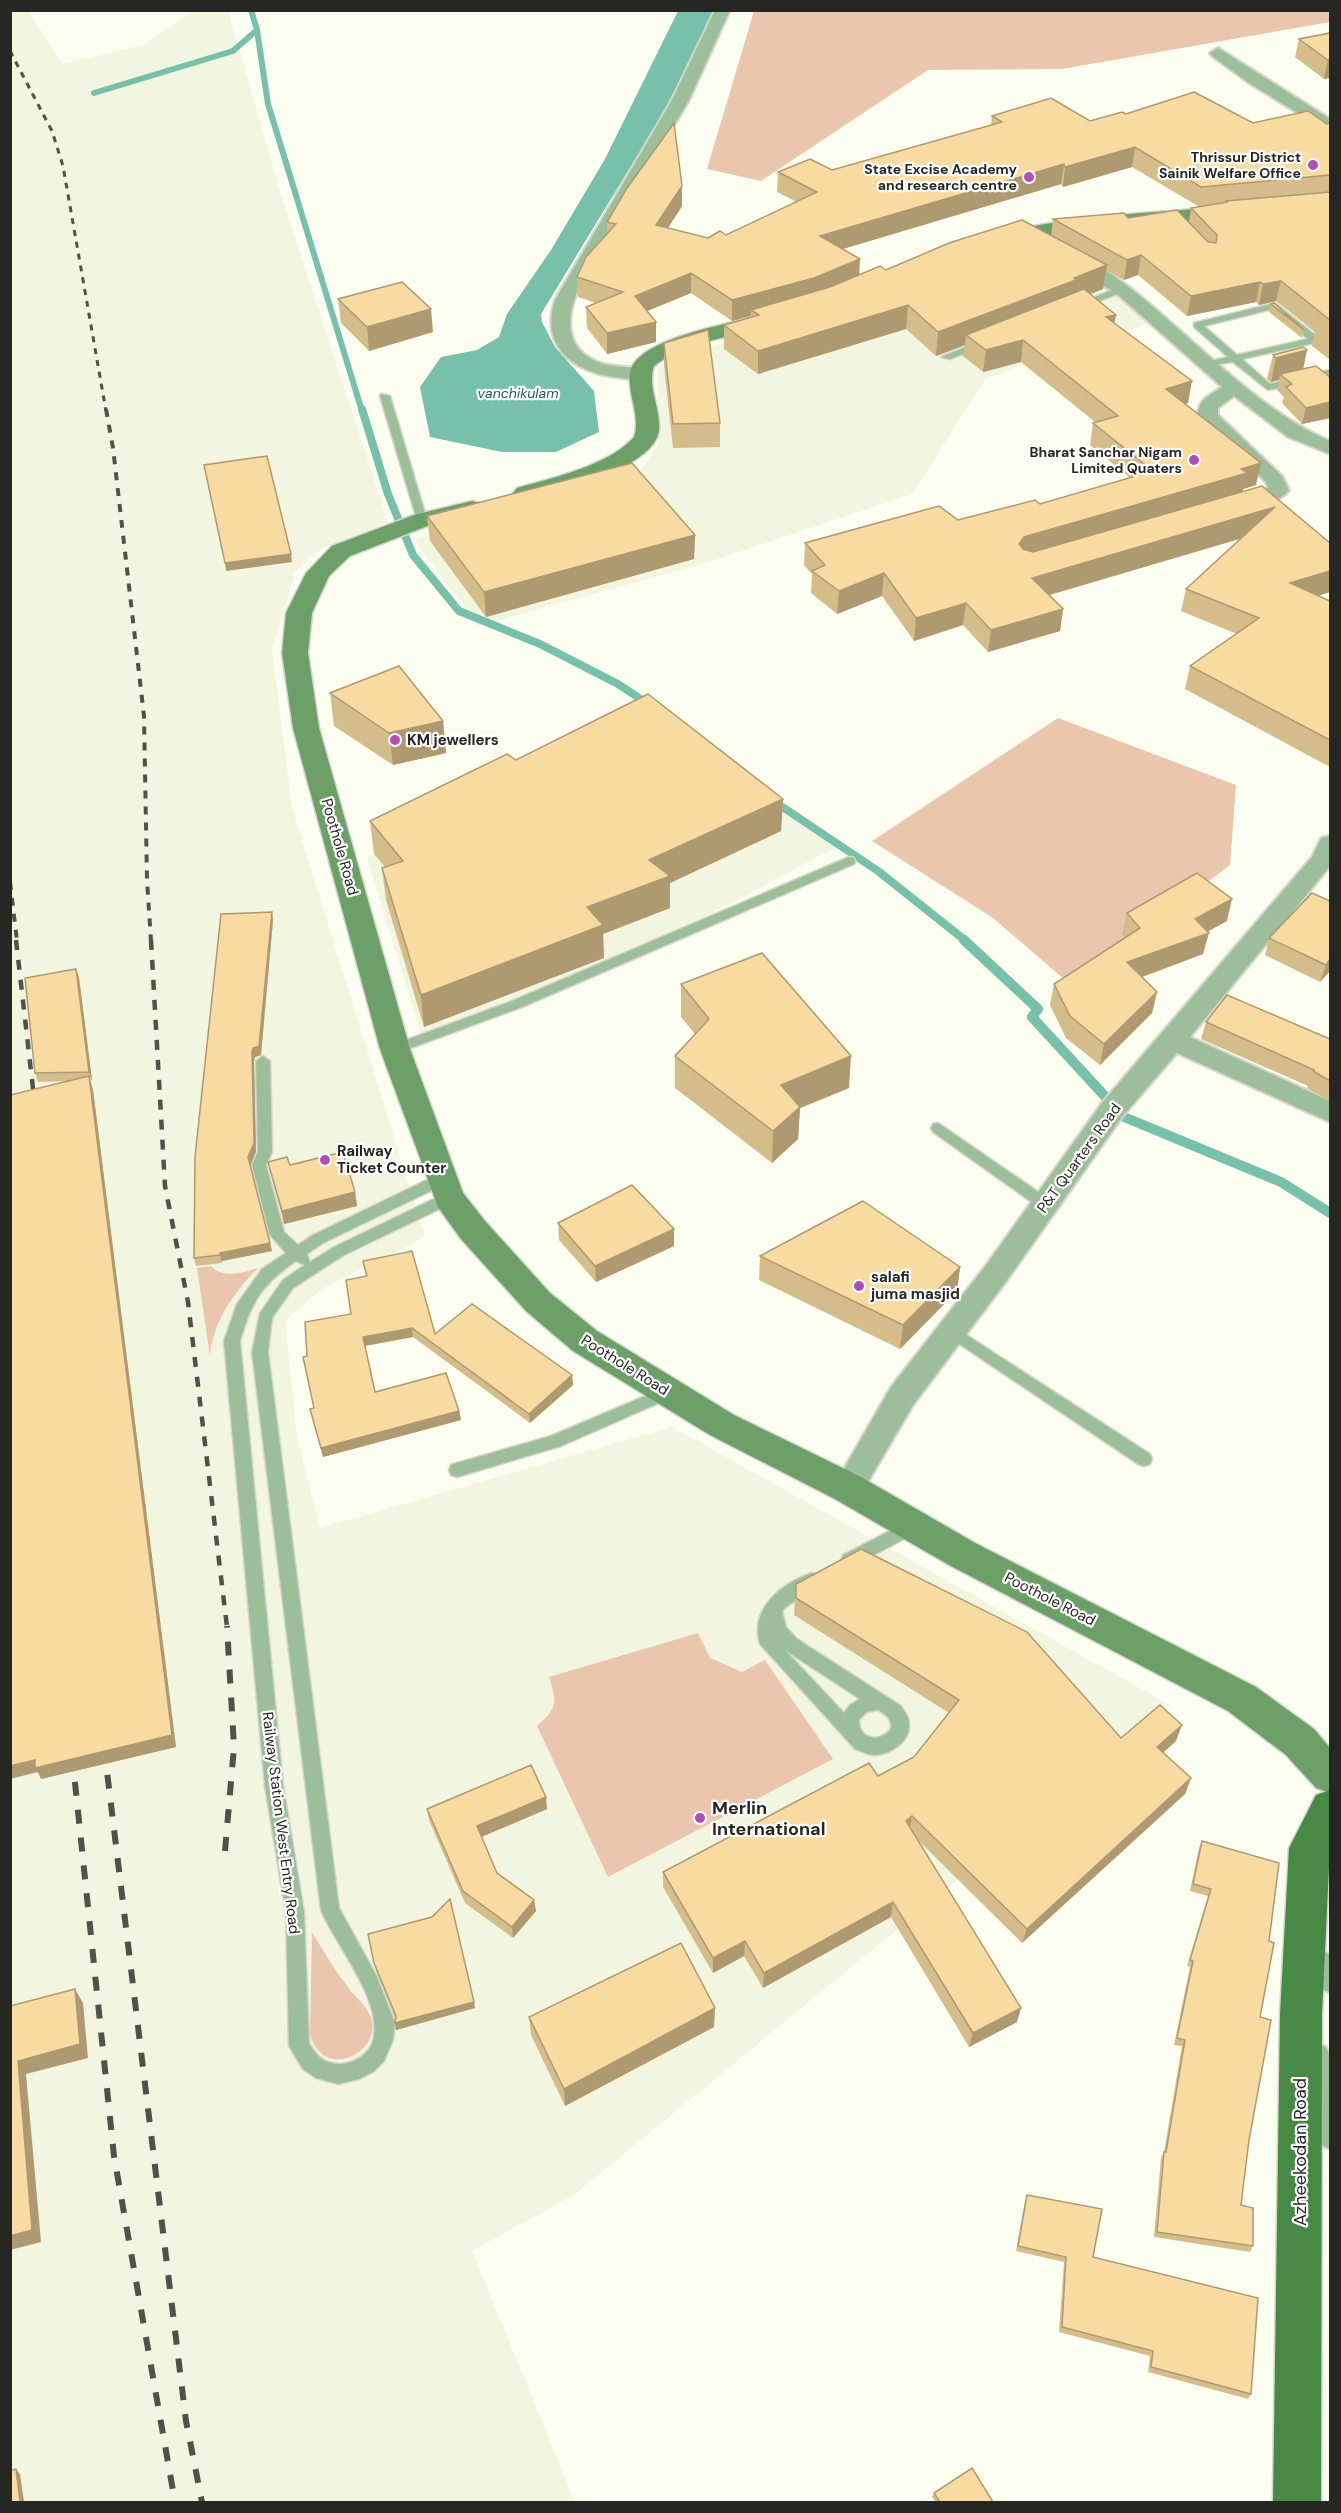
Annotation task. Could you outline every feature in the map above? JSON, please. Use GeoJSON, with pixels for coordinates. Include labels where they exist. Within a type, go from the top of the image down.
{"type":"FeatureCollection","features":[{"type":"Feature","properties":{"kind":"main road","name":"Azheekodan Road"},"geometry":{"type":"LineString","coordinates":[[1296,2502],[1301,2014],[1317,1967],[1309,1848],[1330,1808]]}},
{"type":"Feature","properties":{"kind":"street"},"geometry":{"type":"LineString","coordinates":[[723,10],[680,102],[624,191],[562,304],[562,328],[567,345],[580,362],[604,369],[640,374],[643,364],[663,350],[788,314]]}},
{"type":"Feature","properties":{"kind":"street"},"geometry":{"type":"LineString","coordinates":[[1218,53],[1255,80],[1330,126]]}},
{"type":"Feature","properties":{"kind":"street"},"geometry":{"type":"LineString","coordinates":[[975,246],[1020,234],[1174,222],[1252,211]]}},
{"type":"Feature","properties":{"kind":"street"},"geometry":{"type":"LineString","coordinates":[[1020,234],[1122,289],[1234,387],[1330,462]]}},
{"type":"Feature","properties":{"kind":"street","name":"Poothole Road"},"geometry":{"type":"LineString","coordinates":[[640,374],[648,426],[644,439],[631,454],[561,483],[408,525],[342,551],[318,573],[299,613],[295,653],[306,728],[395,1049],[445,1189],[473,1230],[538,1302],[585,1341],[722,1425],[848,1488],[913,1526],[1242,1699],[1300,1742],[1330,1775]]}},
{"type":"Feature","properties":{"kind":"street"},"geometry":{"type":"LineString","coordinates":[[1221,510],[1266,497],[1279,489],[1275,480],[1208,416],[1208,406],[1234,387]]}},
{"type":"Feature","properties":{"kind":"street"},"geometry":{"type":"LineString","coordinates":[[1295,433],[1330,448]]}},
{"type":"Feature","properties":{"kind":"street","name":"P&T Quarters Road"},"geometry":{"type":"LineString","coordinates":[[848,1488],[902,1396],[1115,1106],[1328,856]]}},
{"type":"Feature","properties":{"kind":"street"},"geometry":{"type":"LineString","coordinates":[[1173,1040],[1330,1112]]}},
{"type":"Feature","properties":{"kind":"street"},"geometry":{"type":"LineString","coordinates":[[1301,2014],[1330,2130]]}},
{"type":"Feature","properties":{"kind":"lane"},"geometry":{"type":"LineString","coordinates":[[1067,310],[1122,289]]}},
{"type":"Feature","properties":{"kind":"lane"},"geometry":{"type":"LineString","coordinates":[[1330,352],[1275,306],[1197,325],[1268,387],[1330,373]]}},
{"type":"Feature","properties":{"kind":"lane"},"geometry":{"type":"LineString","coordinates":[[946,357],[990,340]]}},
{"type":"Feature","properties":{"kind":"lane"},"geometry":{"type":"LineString","coordinates":[[1209,364],[1316,340]]}},
{"type":"Feature","properties":{"kind":"lane"},"geometry":{"type":"LineString","coordinates":[[385,396],[408,525]]}},
{"type":"Feature","properties":{"kind":"lane"},"geometry":{"type":"LineString","coordinates":[[395,1049],[517,1004],[849,861]]}},
{"type":"Feature","properties":{"kind":"lane"},"geometry":{"type":"LineString","coordinates":[[263,1061],[265,1152],[259,1164],[277,1235],[313,1268]]}},
{"type":"Feature","properties":{"kind":"lane"},"geometry":{"type":"LineString","coordinates":[[938,1128],[1045,1204]]}},
{"type":"Feature","properties":{"kind":"lane","name":"Railway Station West Entry Road"},"geometry":{"type":"LineString","coordinates":[[445,1189],[339,1251],[288,1284],[265,1317],[260,1352],[330,1910],[371,1987],[385,2022],[385,2036],[379,2050],[369,2062],[342,2074],[328,2073],[314,2068],[305,2058],[299,2046],[295,1912],[274,1786],[232,1341],[242,1308],[267,1273],[318,1239],[445,1189]]}},
{"type":"Feature","properties":{"kind":"lane"},"geometry":{"type":"LineString","coordinates":[[951,1331],[1144,1459]]}},
{"type":"Feature","properties":{"kind":"lane"},"geometry":{"type":"LineString","coordinates":[[457,1470],[555,1441],[669,1392]]}},
{"type":"Feature","properties":{"kind":"lane"},"geometry":{"type":"LineString","coordinates":[[773,1610],[778,1631],[791,1644],[898,1714],[901,1724],[899,1734],[892,1742],[883,1747],[861,1742],[769,1644],[765,1630],[773,1610],[788,1594],[913,1526]]}},
{"type":"Feature","properties":{"kind":"lane"},"geometry":{"type":"LineString","coordinates":[[853,1734],[850,1724],[852,1714],[869,1702],[880,1702]]}},
{"type":"Feature","properties":{"kind":"shaded area"},"geometry":{"type":"Polygon","coordinates":[[[1330,10],[1330,22],[1062,69],[928,70],[761,181],[707,169],[754,11],[1330,10]]]}},
{"type":"Feature","properties":{"kind":"shaded area"},"geometry":{"type":"Polygon","coordinates":[[[11,11],[29,11],[62,64],[143,45],[193,11],[228,11],[282,198],[388,522],[322,548],[295,572],[272,649],[292,808],[425,1237],[320,1290],[285,1321],[297,1437],[320,1528],[672,1427],[1170,1705],[575,2194],[472,2251],[575,2502],[11,2502],[11,11]]]}},
{"type":"Feature","properties":{"kind":"shaded area"},"geometry":{"type":"Polygon","coordinates":[[[983,247],[1113,288],[1149,323],[986,378],[912,494],[709,562],[478,626],[414,540],[636,477],[658,445],[658,367],[671,359],[839,309],[983,247]]]}},
{"type":"Feature","properties":{"kind":"shaded area"},"geometry":{"type":"Polygon","coordinates":[[[650,713],[715,770],[840,845],[636,953],[422,1037],[367,858],[650,713]]]}},
{"type":"Feature","properties":{"kind":"shaded area"},"geometry":{"type":"Polygon","coordinates":[[[1058,718],[1236,785],[1230,865],[1192,894],[1079,992],[993,918],[872,841],[1058,718]]]}},
{"type":"Feature","properties":{"kind":"shaded area"},"geometry":{"type":"Polygon","coordinates":[[[211,1266],[227,1274],[258,1268],[241,1287],[220,1319],[210,1356],[197,1268],[211,1266]]]}},
{"type":"Feature","properties":{"kind":"shaded area"},"geometry":{"type":"Polygon","coordinates":[[[698,1633],[710,1658],[742,1672],[765,1660],[833,1759],[608,1877],[537,1726],[549,1714],[554,1704],[549,1677],[698,1633]]]}},
{"type":"Feature","properties":{"kind":"shaded area"},"geometry":{"type":"Polygon","coordinates":[[[312,1932],[342,1980],[370,2015],[373,2028],[369,2040],[351,2057],[339,2059],[327,2057],[317,2049],[310,2034],[312,1932]]]}},
{"type":"Feature","properties":{"kind":"water","name":"vanchikulam"},"geometry":{"type":"Polygon","coordinates":[[[678,11],[714,11],[662,115],[541,314],[542,322],[555,347],[594,391],[599,432],[556,452],[502,452],[430,437],[420,387],[441,357],[477,350],[499,337],[507,314],[551,250],[605,159],[678,11]]]}},
{"type":"Feature","properties":{"kind":"building"},"geometry":{"type":"Polygon","coordinates":[[[1330,33],[1330,59],[1328,60],[1299,39],[1330,33]]]}},
{"type":"Feature","properties":{"kind":"building"},"geometry":{"type":"Polygon","coordinates":[[[1194,92],[1253,123],[1308,111],[1327,124],[1330,123],[1330,175],[1201,187],[1135,147],[1065,167],[1064,164],[820,236],[860,259],[814,278],[732,300],[691,273],[635,296],[656,322],[607,333],[586,307],[623,292],[577,277],[586,257],[616,224],[607,222],[627,188],[674,123],[682,186],[656,225],[708,238],[720,231],[726,235],[817,192],[778,172],[810,159],[832,170],[1002,122],[992,116],[1051,98],[1090,121],[1122,112],[1126,114],[1194,92]]]}},
{"type":"Feature","properties":{"kind":"building"},"geometry":{"type":"Polygon","coordinates":[[[1330,192],[1330,320],[1281,281],[1263,284],[1260,282],[1191,296],[1141,255],[1127,260],[1053,219],[1124,213],[1128,218],[1177,210],[1208,242],[1216,243],[1217,235],[1191,208],[1228,202],[1225,201],[1330,192]]]}},
{"type":"Feature","properties":{"kind":"building"},"geometry":{"type":"Polygon","coordinates":[[[1022,220],[1107,265],[1074,278],[1076,280],[938,332],[908,305],[758,351],[724,325],[759,315],[751,310],[830,287],[880,266],[886,270],[949,243],[1022,220]]]}},
{"type":"Feature","properties":{"kind":"building"},"geometry":{"type":"Polygon","coordinates":[[[402,282],[431,309],[367,327],[338,299],[402,282]]]}},
{"type":"Feature","properties":{"kind":"building"},"geometry":{"type":"Polygon","coordinates":[[[1084,289],[1116,315],[1106,317],[1192,381],[1166,389],[1261,463],[1241,469],[1247,473],[1024,537],[1019,544],[1023,549],[1033,552],[1262,486],[1330,543],[1330,571],[1290,583],[1330,601],[1330,740],[1190,666],[1259,618],[1186,589],[1275,507],[1032,578],[1063,609],[991,630],[966,603],[916,618],[884,573],[839,591],[812,571],[825,565],[805,543],[939,506],[958,520],[1035,500],[1040,504],[1153,471],[1093,423],[1118,416],[1023,340],[986,350],[966,335],[1084,289]]]}},
{"type":"Feature","properties":{"kind":"building"},"geometry":{"type":"Polygon","coordinates":[[[1274,303],[1304,330],[1271,304],[1274,303]]]}},
{"type":"Feature","properties":{"kind":"building"},"geometry":{"type":"Polygon","coordinates":[[[708,330],[720,423],[673,424],[664,343],[708,330]]]}},
{"type":"Feature","properties":{"kind":"building"},"geometry":{"type":"Polygon","coordinates":[[[1303,347],[1307,350],[1276,358],[1273,355],[1303,347]]]}},
{"type":"Feature","properties":{"kind":"building"},"geometry":{"type":"Polygon","coordinates":[[[1316,366],[1330,377],[1330,402],[1306,408],[1286,387],[1292,384],[1280,374],[1316,366]]]}},
{"type":"Feature","properties":{"kind":"building"},"geometry":{"type":"Polygon","coordinates":[[[267,456],[291,554],[225,563],[204,465],[267,456]]]}},
{"type":"Feature","properties":{"kind":"building"},"geometry":{"type":"Polygon","coordinates":[[[632,463],[695,535],[484,592],[427,516],[632,463]]]}},
{"type":"Feature","properties":{"kind":"building"},"geometry":{"type":"Polygon","coordinates":[[[399,666],[443,721],[389,733],[330,693],[399,666]]]}},
{"type":"Feature","properties":{"kind":"building"},"geometry":{"type":"Polygon","coordinates":[[[648,694],[783,799],[649,860],[670,876],[587,907],[603,925],[421,995],[382,868],[403,861],[370,821],[507,754],[516,760],[648,694]]]}},
{"type":"Feature","properties":{"kind":"building"},"geometry":{"type":"Polygon","coordinates":[[[1197,873],[1232,899],[1195,919],[1209,933],[1127,962],[1157,992],[1104,1044],[1070,1016],[1054,984],[1140,928],[1127,913],[1197,873]]]}},
{"type":"Feature","properties":{"kind":"building"},"geometry":{"type":"Polygon","coordinates":[[[1312,893],[1330,901],[1330,959],[1326,965],[1269,938],[1312,893]]]}},
{"type":"Feature","properties":{"kind":"building"},"geometry":{"type":"Polygon","coordinates":[[[272,912],[259,1046],[253,1048],[252,1052],[254,1143],[248,1157],[270,1243],[220,1253],[220,1255],[194,1258],[195,1157],[221,914],[272,912]]]}},
{"type":"Feature","properties":{"kind":"building"},"geometry":{"type":"Polygon","coordinates":[[[762,953],[851,1056],[781,1085],[800,1107],[773,1131],[675,1056],[709,1019],[681,984],[762,953]]]}},
{"type":"Feature","properties":{"kind":"building"},"geometry":{"type":"Polygon","coordinates":[[[76,969],[89,1072],[35,1073],[25,978],[76,969]]]}},
{"type":"Feature","properties":{"kind":"building"},"geometry":{"type":"Polygon","coordinates":[[[1227,995],[1330,1039],[1330,1081],[1314,1070],[1206,1022],[1227,995]]]}},
{"type":"Feature","properties":{"kind":"building"},"geometry":{"type":"Polygon","coordinates":[[[89,1076],[172,1735],[35,1768],[35,1760],[10,1766],[10,1095],[89,1076]]]}},
{"type":"Feature","properties":{"kind":"building"},"geometry":{"type":"Polygon","coordinates":[[[343,1152],[355,1192],[282,1211],[268,1162],[287,1157],[290,1165],[343,1152]]]}},
{"type":"Feature","properties":{"kind":"building"},"geometry":{"type":"Polygon","coordinates":[[[632,1185],[674,1229],[595,1266],[558,1223],[632,1185]]]}},
{"type":"Feature","properties":{"kind":"building","name":"salafi juma masjid"},"geometry":{"type":"Polygon","coordinates":[[[863,1201],[960,1267],[903,1325],[760,1256],[863,1201]]]}},
{"type":"Feature","properties":{"kind":"building"},"geometry":{"type":"Polygon","coordinates":[[[412,1251],[435,1334],[472,1304],[572,1375],[529,1414],[412,1328],[363,1337],[375,1392],[446,1373],[459,1411],[321,1448],[310,1409],[314,1408],[303,1357],[307,1356],[305,1322],[351,1314],[346,1280],[367,1276],[363,1261],[412,1251]]]}},
{"type":"Feature","properties":{"kind":"building"},"geometry":{"type":"Polygon","coordinates":[[[861,1549],[1027,1632],[1121,1738],[1160,1705],[1182,1725],[1157,1747],[1191,1778],[1027,1929],[912,1816],[906,1821],[1021,2008],[973,2033],[893,1902],[764,1973],[745,1941],[713,1958],[663,1872],[869,1763],[878,1776],[914,1757],[959,1700],[796,1598],[796,1584],[861,1549]]]}},
{"type":"Feature","properties":{"kind":"building"},"geometry":{"type":"Polygon","coordinates":[[[531,1765],[546,1797],[477,1826],[497,1873],[534,1900],[512,1927],[463,1891],[427,1809],[531,1765]]]}},
{"type":"Feature","properties":{"kind":"building"},"geometry":{"type":"Polygon","coordinates":[[[1202,1841],[1279,1863],[1269,1941],[1274,1943],[1260,2017],[1271,2020],[1249,2140],[1241,2205],[1253,2208],[1253,2246],[1157,2232],[1164,2152],[1166,2152],[1185,2040],[1177,2038],[1193,1961],[1190,1960],[1211,1889],[1193,1884],[1202,1841]]]}},
{"type":"Feature","properties":{"kind":"building"},"geometry":{"type":"Polygon","coordinates":[[[450,1899],[474,2002],[395,2023],[396,2016],[374,1963],[368,1934],[432,1917],[450,1899]]]}},
{"type":"Feature","properties":{"kind":"building"},"geometry":{"type":"Polygon","coordinates":[[[681,1943],[715,2008],[564,2089],[529,2017],[681,1943]]]}},
{"type":"Feature","properties":{"kind":"building"},"geometry":{"type":"Polygon","coordinates":[[[75,1989],[80,2044],[18,2061],[32,2230],[10,2236],[10,2006],[75,1989]]]}},
{"type":"Feature","properties":{"kind":"building"},"geometry":{"type":"Polygon","coordinates":[[[1027,2195],[1102,2209],[1093,2257],[1258,2298],[1251,2394],[1151,2367],[1153,2351],[1062,2327],[1066,2257],[1018,2246],[1027,2195]]]}},
{"type":"Feature","properties":{"kind":"building"},"geometry":{"type":"Polygon","coordinates":[[[972,2468],[993,2502],[940,2502],[934,2493],[972,2468]]]}},
{"type":"Feature","properties":{"kind":"building"},"geometry":{"type":"Polygon","coordinates":[[[16,2469],[20,2502],[10,2502],[10,2471],[16,2469]]]}},
{"type":"Feature","properties":{"kind":"waterway"},"geometry":{"type":"LineString","coordinates":[[251,10],[257,30]]}},
{"type":"Feature","properties":{"kind":"waterway"},"geometry":{"type":"LineString","coordinates":[[94,93],[233,51],[257,30]]}},
{"type":"Feature","properties":{"kind":"waterway"},"geometry":{"type":"LineString","coordinates":[[257,30],[268,104],[362,411]]}},
{"type":"Feature","properties":{"kind":"waterway"},"geometry":{"type":"LineString","coordinates":[[362,409],[388,494],[413,555],[459,611],[540,644],[618,684],[651,706]]}},
{"type":"Feature","properties":{"kind":"waterway"},"geometry":{"type":"LineString","coordinates":[[772,800],[878,871],[966,941]]}},
{"type":"Feature","properties":{"kind":"waterway"},"geometry":{"type":"LineString","coordinates":[[964,940],[1038,1009],[1032,1017],[1124,1117],[1281,1182],[1330,1213]]}},
{"type":"Feature","properties":{"kind":"railway"},"geometry":{"type":"LineString","coordinates":[[10,51],[52,131],[63,166],[106,411]]}},
{"type":"Feature","properties":{"kind":"railway"},"geometry":{"type":"LineString","coordinates":[[106,409],[113,448],[144,716],[147,880],[151,941]]}},
{"type":"Feature","properties":{"kind":"railway"},"geometry":{"type":"LineString","coordinates":[[10,882],[17,941]]}},
{"type":"Feature","properties":{"kind":"railway"},"geometry":{"type":"LineString","coordinates":[[16,940],[35,1106]]}},
{"type":"Feature","properties":{"kind":"railway"},"geometry":{"type":"LineString","coordinates":[[151,940],[165,1186],[188,1302],[227,1627]]}},
{"type":"Feature","properties":{"kind":"railway"},"geometry":{"type":"LineString","coordinates":[[225,1851],[234,1747],[227,1626]]}},
{"type":"Feature","properties":{"kind":"railway"},"geometry":{"type":"LineString","coordinates":[[104,1747],[186,2421],[202,2502]]}},
{"type":"Feature","properties":{"kind":"railway"},"geometry":{"type":"LineString","coordinates":[[72,1754],[114,2156],[175,2502]]}},
{"type":"Feature","properties":{"kind":"place","name":"Thrissur District Sainik Welfare Office"},"geometry":{"type":"Point","coordinates":[1313,165]}},
{"type":"Feature","properties":{"kind":"place","name":"State Excise Academy and research centre"},"geometry":{"type":"Point","coordinates":[1029,177]}},
{"type":"Feature","properties":{"kind":"place","name":"Bharat Sanchar Nigam Limited Quaters"},"geometry":{"type":"Point","coordinates":[1194,460]}},
{"type":"Feature","properties":{"kind":"place","name":"KM jewellers"},"geometry":{"type":"Point","coordinates":[395,740]}},
{"type":"Feature","properties":{"kind":"place","name":"Railway Ticket Counter"},"geometry":{"type":"Point","coordinates":[325,1160]}},
{"type":"Feature","properties":{"kind":"place","name":"salafi juma masjid"},"geometry":{"type":"Point","coordinates":[859,1286]}},
{"type":"Feature","properties":{"kind":"place","name":"Merlin International"},"geometry":{"type":"Point","coordinates":[700,1818]}}]}
